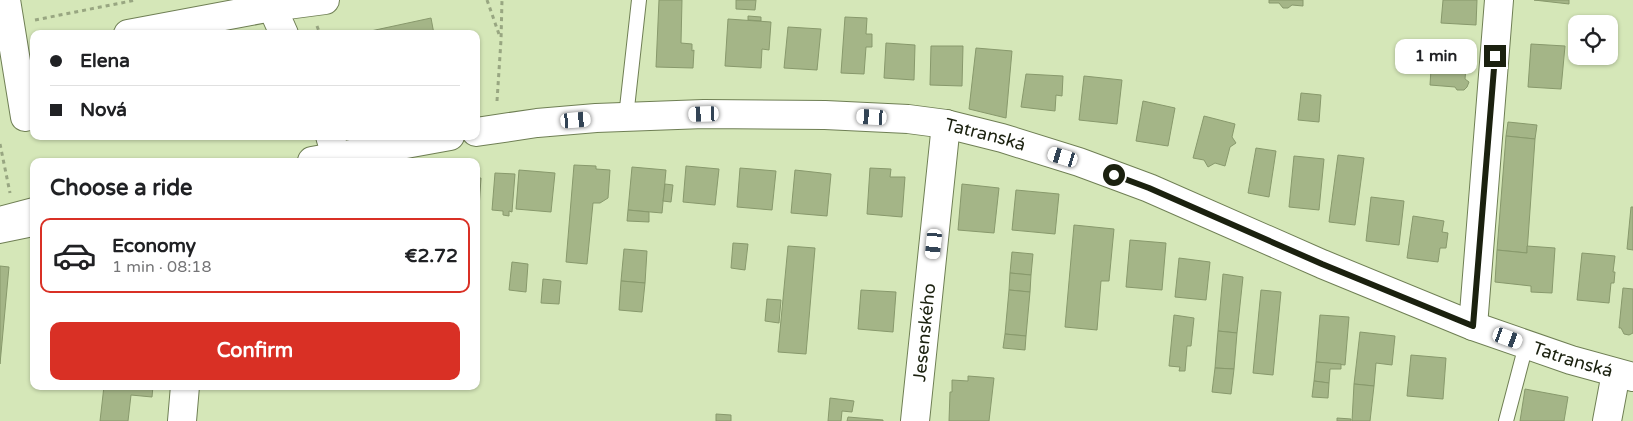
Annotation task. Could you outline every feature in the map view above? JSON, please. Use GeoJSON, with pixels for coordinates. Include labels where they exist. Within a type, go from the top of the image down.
{"type":"FeatureCollection","features":[{"type":"Feature","properties":{"kind":"main road"},"geometry":{"type":"LineString","coordinates":[[6,0],[24,53],[25,117]]}},
{"type":"Feature","properties":{"kind":"main road"},"geometry":{"type":"LineString","coordinates":[[147,30],[271,4],[325,0]]}},
{"type":"Feature","properties":{"kind":"main road"},"geometry":{"type":"LineString","coordinates":[[1473,326],[1499,0]]}},
{"type":"Feature","properties":{"kind":"main road"},"geometry":{"type":"LineString","coordinates":[[271,4],[282,30]]}},
{"type":"Feature","properties":{"kind":"main road","name":"Tatranská"},"geometry":{"type":"LineString","coordinates":[[480,131],[537,123],[704,114],[824,115],[908,119],[946,124],[1002,138],[1079,162],[1132,182],[1322,264],[1473,326],[1571,360],[1625,375]]}},
{"type":"Feature","properties":{"kind":"main road","name":"Jesenského"},"geometry":{"type":"LineString","coordinates":[[915,421],[946,124]]}},
{"type":"Feature","properties":{"kind":"main road"},"geometry":{"type":"LineString","coordinates":[[326,151],[417,140]]}},
{"type":"Feature","properties":{"kind":"main road"},"geometry":{"type":"LineString","coordinates":[[5,200],[30,217]]}},
{"type":"Feature","properties":{"kind":"main road"},"geometry":{"type":"LineString","coordinates":[[0,221],[30,218]]}},
{"type":"Feature","properties":{"kind":"main road"},"geometry":{"type":"LineString","coordinates":[[1607,421],[1625,375]]}},
{"type":"Feature","properties":{"kind":"main road"},"geometry":{"type":"LineString","coordinates":[[182,421],[185,390]]}},
{"type":"Feature","properties":{"kind":"lane"},"geometry":{"type":"LineString","coordinates":[[626,117],[639,0]]}},
{"type":"Feature","properties":{"kind":"lane"},"geometry":{"type":"LineString","coordinates":[[0,236],[30,219]]}},
{"type":"Feature","properties":{"kind":"lane"},"geometry":{"type":"LineString","coordinates":[[1506,421],[1526,345]]}},
{"type":"Feature","properties":{"kind":"path"},"geometry":{"type":"LineString","coordinates":[[34,20],[136,0]]}},
{"type":"Feature","properties":{"kind":"path"},"geometry":{"type":"LineString","coordinates":[[487,0],[501,40]]}},
{"type":"Feature","properties":{"kind":"path"},"geometry":{"type":"LineString","coordinates":[[497,101],[502,0]]}},
{"type":"Feature","properties":{"kind":"path"},"geometry":{"type":"LineString","coordinates":[[0,144],[5,200]]}},
{"type":"Feature","properties":{"kind":"building"},"geometry":{"type":"Polygon","coordinates":[[[659,0],[682,0],[681,43],[692,44],[692,51],[694,50],[693,68],[656,67],[659,0]]]}},
{"type":"Feature","properties":{"kind":"building"},"geometry":{"type":"Polygon","coordinates":[[[736,0],[756,0],[755,10],[736,9],[736,0]]]}},
{"type":"Feature","properties":{"kind":"building"},"geometry":{"type":"Polygon","coordinates":[[[1269,0],[1303,0],[1303,6],[1292,5],[1288,8],[1283,8],[1279,3],[1269,3],[1269,0]]]}},
{"type":"Feature","properties":{"kind":"building"},"geometry":{"type":"Polygon","coordinates":[[[1443,0],[1477,0],[1476,25],[1441,23],[1443,0]]]}},
{"type":"Feature","properties":{"kind":"building"},"geometry":{"type":"Polygon","coordinates":[[[1534,0],[1569,0],[1569,4],[1534,0]]]}},
{"type":"Feature","properties":{"kind":"building"},"geometry":{"type":"Polygon","coordinates":[[[748,16],[761,17],[761,21],[748,20],[748,16]]]}},
{"type":"Feature","properties":{"kind":"building"},"geometry":{"type":"Polygon","coordinates":[[[845,17],[867,18],[866,34],[872,34],[872,47],[866,47],[864,74],[841,73],[845,17]]]}},
{"type":"Feature","properties":{"kind":"building"},"geometry":{"type":"Polygon","coordinates":[[[431,18],[433,30],[375,30],[431,18]]]}},
{"type":"Feature","properties":{"kind":"building"},"geometry":{"type":"Polygon","coordinates":[[[728,19],[771,22],[769,50],[762,49],[761,68],[725,66],[728,19]]]}},
{"type":"Feature","properties":{"kind":"building"},"geometry":{"type":"Polygon","coordinates":[[[788,27],[821,29],[817,70],[784,68],[788,27]]]}},
{"type":"Feature","properties":{"kind":"building"},"geometry":{"type":"Polygon","coordinates":[[[886,43],[915,45],[914,80],[884,78],[886,43]]]}},
{"type":"Feature","properties":{"kind":"building"},"geometry":{"type":"Polygon","coordinates":[[[1531,44],[1565,46],[1561,89],[1528,87],[1531,44]]]}},
{"type":"Feature","properties":{"kind":"building"},"geometry":{"type":"Polygon","coordinates":[[[931,46],[963,46],[962,86],[930,85],[931,46]]]}},
{"type":"Feature","properties":{"kind":"building"},"geometry":{"type":"Polygon","coordinates":[[[976,48],[1012,51],[1006,118],[969,109],[976,48]]]}},
{"type":"Feature","properties":{"kind":"building"},"geometry":{"type":"Polygon","coordinates":[[[1432,54],[1467,57],[1465,79],[1469,82],[1464,90],[1457,90],[1455,87],[1430,85],[1432,54]]]}},
{"type":"Feature","properties":{"kind":"building"},"geometry":{"type":"Polygon","coordinates":[[[1026,74],[1063,76],[1062,96],[1056,95],[1055,111],[1021,107],[1026,74]]]}},
{"type":"Feature","properties":{"kind":"building"},"geometry":{"type":"Polygon","coordinates":[[[1084,76],[1122,80],[1117,124],[1079,120],[1084,76]]]}},
{"type":"Feature","properties":{"kind":"building"},"geometry":{"type":"Polygon","coordinates":[[[1301,93],[1321,95],[1319,122],[1298,120],[1301,93]]]}},
{"type":"Feature","properties":{"kind":"building"},"geometry":{"type":"Polygon","coordinates":[[[1143,101],[1175,108],[1168,146],[1136,141],[1143,101]]]}},
{"type":"Feature","properties":{"kind":"building"},"geometry":{"type":"Polygon","coordinates":[[[1204,116],[1235,124],[1232,137],[1236,143],[1230,147],[1225,166],[1215,163],[1208,167],[1204,160],[1193,158],[1204,116]]]}},
{"type":"Feature","properties":{"kind":"building"},"geometry":{"type":"Polygon","coordinates":[[[1508,122],[1537,125],[1535,139],[1506,136],[1508,122]]]}},
{"type":"Feature","properties":{"kind":"building"},"geometry":{"type":"Polygon","coordinates":[[[1506,136],[1535,139],[1527,253],[1497,250],[1506,136]]]}},
{"type":"Feature","properties":{"kind":"building"},"geometry":{"type":"Polygon","coordinates":[[[1256,148],[1276,151],[1269,197],[1248,193],[1256,148]]]}},
{"type":"Feature","properties":{"kind":"building"},"geometry":{"type":"Polygon","coordinates":[[[1338,155],[1364,158],[1355,225],[1329,222],[1338,155]]]}},
{"type":"Feature","properties":{"kind":"building"},"geometry":{"type":"Polygon","coordinates":[[[1294,156],[1324,159],[1319,210],[1289,207],[1294,156]]]}},
{"type":"Feature","properties":{"kind":"building"},"geometry":{"type":"Polygon","coordinates":[[[574,165],[596,166],[596,169],[610,170],[608,198],[600,203],[593,203],[587,264],[566,262],[574,165]]]}},
{"type":"Feature","properties":{"kind":"building"},"geometry":{"type":"Polygon","coordinates":[[[686,166],[719,169],[715,205],[683,202],[686,166]]]}},
{"type":"Feature","properties":{"kind":"building"},"geometry":{"type":"Polygon","coordinates":[[[632,167],[666,170],[662,213],[628,210],[632,167]]]}},
{"type":"Feature","properties":{"kind":"building"},"geometry":{"type":"Polygon","coordinates":[[[740,168],[776,171],[772,210],[737,207],[740,168]]]}},
{"type":"Feature","properties":{"kind":"building"},"geometry":{"type":"Polygon","coordinates":[[[870,168],[891,169],[890,177],[905,177],[902,217],[867,214],[870,168]]]}},
{"type":"Feature","properties":{"kind":"building"},"geometry":{"type":"Polygon","coordinates":[[[519,170],[555,173],[551,212],[516,209],[519,170]]]}},
{"type":"Feature","properties":{"kind":"building"},"geometry":{"type":"Polygon","coordinates":[[[795,170],[831,174],[827,216],[791,213],[795,170]]]}},
{"type":"Feature","properties":{"kind":"building"},"geometry":{"type":"Polygon","coordinates":[[[495,173],[515,174],[512,212],[509,211],[509,216],[503,215],[503,211],[492,210],[495,173]]]}},
{"type":"Feature","properties":{"kind":"building"},"geometry":{"type":"Polygon","coordinates":[[[665,184],[673,185],[671,202],[663,201],[665,184]]]}},
{"type":"Feature","properties":{"kind":"building"},"geometry":{"type":"Polygon","coordinates":[[[962,184],[999,188],[994,233],[958,230],[962,184]]]}},
{"type":"Feature","properties":{"kind":"building"},"geometry":{"type":"Polygon","coordinates":[[[1016,190],[1059,194],[1055,234],[1012,230],[1016,190]]]}},
{"type":"Feature","properties":{"kind":"building"},"geometry":{"type":"Polygon","coordinates":[[[1371,197],[1404,201],[1399,245],[1366,241],[1371,197]]]}},
{"type":"Feature","properties":{"kind":"building"},"geometry":{"type":"Polygon","coordinates":[[[1631,207],[1633,207],[1633,250],[1627,249],[1631,207]]]}},
{"type":"Feature","properties":{"kind":"building"},"geometry":{"type":"Polygon","coordinates":[[[628,210],[649,212],[649,222],[627,221],[628,210]]]}},
{"type":"Feature","properties":{"kind":"building"},"geometry":{"type":"Polygon","coordinates":[[[1413,216],[1444,221],[1442,232],[1448,233],[1446,248],[1440,248],[1438,262],[1407,258],[1413,216]]]}},
{"type":"Feature","properties":{"kind":"building"},"geometry":{"type":"Polygon","coordinates":[[[1074,225],[1114,229],[1109,281],[1101,281],[1097,330],[1065,327],[1074,225]]]}},
{"type":"Feature","properties":{"kind":"building"},"geometry":{"type":"Polygon","coordinates":[[[1130,240],[1166,243],[1162,290],[1126,287],[1130,240]]]}},
{"type":"Feature","properties":{"kind":"building"},"geometry":{"type":"Polygon","coordinates":[[[733,243],[748,244],[745,270],[731,268],[733,243]]]}},
{"type":"Feature","properties":{"kind":"building"},"geometry":{"type":"Polygon","coordinates":[[[788,246],[815,248],[806,354],[778,352],[788,246]]]}},
{"type":"Feature","properties":{"kind":"building"},"geometry":{"type":"Polygon","coordinates":[[[1527,246],[1555,248],[1552,293],[1531,292],[1531,286],[1495,282],[1497,250],[1527,253],[1527,246]]]}},
{"type":"Feature","properties":{"kind":"building"},"geometry":{"type":"Polygon","coordinates":[[[624,249],[647,251],[645,283],[621,281],[624,249]]]}},
{"type":"Feature","properties":{"kind":"building"},"geometry":{"type":"Polygon","coordinates":[[[1012,252],[1033,254],[1031,275],[1010,273],[1012,252]]]}},
{"type":"Feature","properties":{"kind":"building"},"geometry":{"type":"Polygon","coordinates":[[[1582,253],[1615,256],[1614,283],[1611,283],[1609,303],[1577,300],[1582,253]]]}},
{"type":"Feature","properties":{"kind":"building"},"geometry":{"type":"Polygon","coordinates":[[[1179,258],[1210,262],[1206,300],[1175,297],[1179,258]]]}},
{"type":"Feature","properties":{"kind":"building"},"geometry":{"type":"Polygon","coordinates":[[[512,262],[528,264],[526,292],[509,290],[512,262]]]}},
{"type":"Feature","properties":{"kind":"building"},"geometry":{"type":"Polygon","coordinates":[[[0,266],[9,267],[0,364],[0,266]]]}},
{"type":"Feature","properties":{"kind":"building"},"geometry":{"type":"Polygon","coordinates":[[[1010,273],[1031,275],[1030,292],[1009,290],[1010,273]]]}},
{"type":"Feature","properties":{"kind":"building"},"geometry":{"type":"Polygon","coordinates":[[[1223,274],[1243,277],[1237,333],[1218,331],[1223,274]]]}},
{"type":"Feature","properties":{"kind":"building"},"geometry":{"type":"Polygon","coordinates":[[[543,279],[561,281],[559,304],[541,303],[543,279]]]}},
{"type":"Feature","properties":{"kind":"building"},"geometry":{"type":"Polygon","coordinates":[[[621,281],[645,283],[642,312],[619,310],[621,281]]]}},
{"type":"Feature","properties":{"kind":"building"},"geometry":{"type":"Polygon","coordinates":[[[1623,288],[1633,289],[1633,333],[1629,335],[1624,334],[1621,328],[1619,328],[1623,288]]]}},
{"type":"Feature","properties":{"kind":"building"},"geometry":{"type":"Polygon","coordinates":[[[861,290],[896,292],[893,332],[858,329],[861,290]]]}},
{"type":"Feature","properties":{"kind":"building"},"geometry":{"type":"Polygon","coordinates":[[[1009,290],[1030,292],[1026,336],[1005,334],[1009,290]]]}},
{"type":"Feature","properties":{"kind":"building"},"geometry":{"type":"Polygon","coordinates":[[[1261,290],[1281,292],[1273,375],[1253,373],[1261,290]]]}},
{"type":"Feature","properties":{"kind":"building"},"geometry":{"type":"Polygon","coordinates":[[[767,299],[781,300],[779,323],[765,321],[767,299]]]}},
{"type":"Feature","properties":{"kind":"building"},"geometry":{"type":"Polygon","coordinates":[[[1174,315],[1194,318],[1191,346],[1187,346],[1185,371],[1179,371],[1180,367],[1169,366],[1174,315]]]}},
{"type":"Feature","properties":{"kind":"building"},"geometry":{"type":"Polygon","coordinates":[[[1320,315],[1349,317],[1345,365],[1316,362],[1320,315]]]}},
{"type":"Feature","properties":{"kind":"building"},"geometry":{"type":"Polygon","coordinates":[[[1218,331],[1237,333],[1234,369],[1215,368],[1218,331]]]}},
{"type":"Feature","properties":{"kind":"building"},"geometry":{"type":"Polygon","coordinates":[[[1360,332],[1395,336],[1392,365],[1376,363],[1374,386],[1354,384],[1360,332]]]}},
{"type":"Feature","properties":{"kind":"building"},"geometry":{"type":"Polygon","coordinates":[[[1005,334],[1026,336],[1025,350],[1003,348],[1005,334]]]}},
{"type":"Feature","properties":{"kind":"building"},"geometry":{"type":"Polygon","coordinates":[[[1411,355],[1446,358],[1443,399],[1407,396],[1411,355]]]}},
{"type":"Feature","properties":{"kind":"building"},"geometry":{"type":"Polygon","coordinates":[[[1316,362],[1341,364],[1341,369],[1330,369],[1329,383],[1314,381],[1316,362]]]}},
{"type":"Feature","properties":{"kind":"building"},"geometry":{"type":"Polygon","coordinates":[[[1215,368],[1234,369],[1231,394],[1212,392],[1215,368]]]}},
{"type":"Feature","properties":{"kind":"building"},"geometry":{"type":"Polygon","coordinates":[[[968,376],[994,378],[989,421],[949,421],[952,380],[968,381],[968,376]]]}},
{"type":"Feature","properties":{"kind":"building"},"geometry":{"type":"Polygon","coordinates":[[[1314,381],[1329,383],[1328,398],[1312,397],[1314,381]]]}},
{"type":"Feature","properties":{"kind":"building"},"geometry":{"type":"Polygon","coordinates":[[[1354,384],[1374,386],[1370,421],[1352,421],[1354,384]]]}},
{"type":"Feature","properties":{"kind":"building"},"geometry":{"type":"Polygon","coordinates":[[[1525,389],[1568,397],[1564,421],[1520,421],[1525,389]]]}},
{"type":"Feature","properties":{"kind":"building"},"geometry":{"type":"Polygon","coordinates":[[[104,390],[153,390],[152,397],[131,395],[128,421],[100,421],[104,390]]]}},
{"type":"Feature","properties":{"kind":"building"},"geometry":{"type":"Polygon","coordinates":[[[830,398],[854,401],[852,412],[842,411],[841,421],[828,421],[830,398]]]}},
{"type":"Feature","properties":{"kind":"building"},"geometry":{"type":"Polygon","coordinates":[[[716,414],[731,415],[731,421],[716,421],[716,414]]]}},
{"type":"Feature","properties":{"kind":"building"},"geometry":{"type":"Polygon","coordinates":[[[848,417],[883,420],[883,421],[847,421],[848,417]]]}},
{"type":"Feature","properties":{"kind":"building"},"geometry":{"type":"Polygon","coordinates":[[[1337,418],[1351,419],[1351,421],[1337,421],[1337,418]]]}},
{"type":"Feature","properties":{"kind":"route"},"geometry":{"type":"LineString","coordinates":[[1114,175],[1149,188],[1322,264],[1473,326],[1495,56]]}}]}
